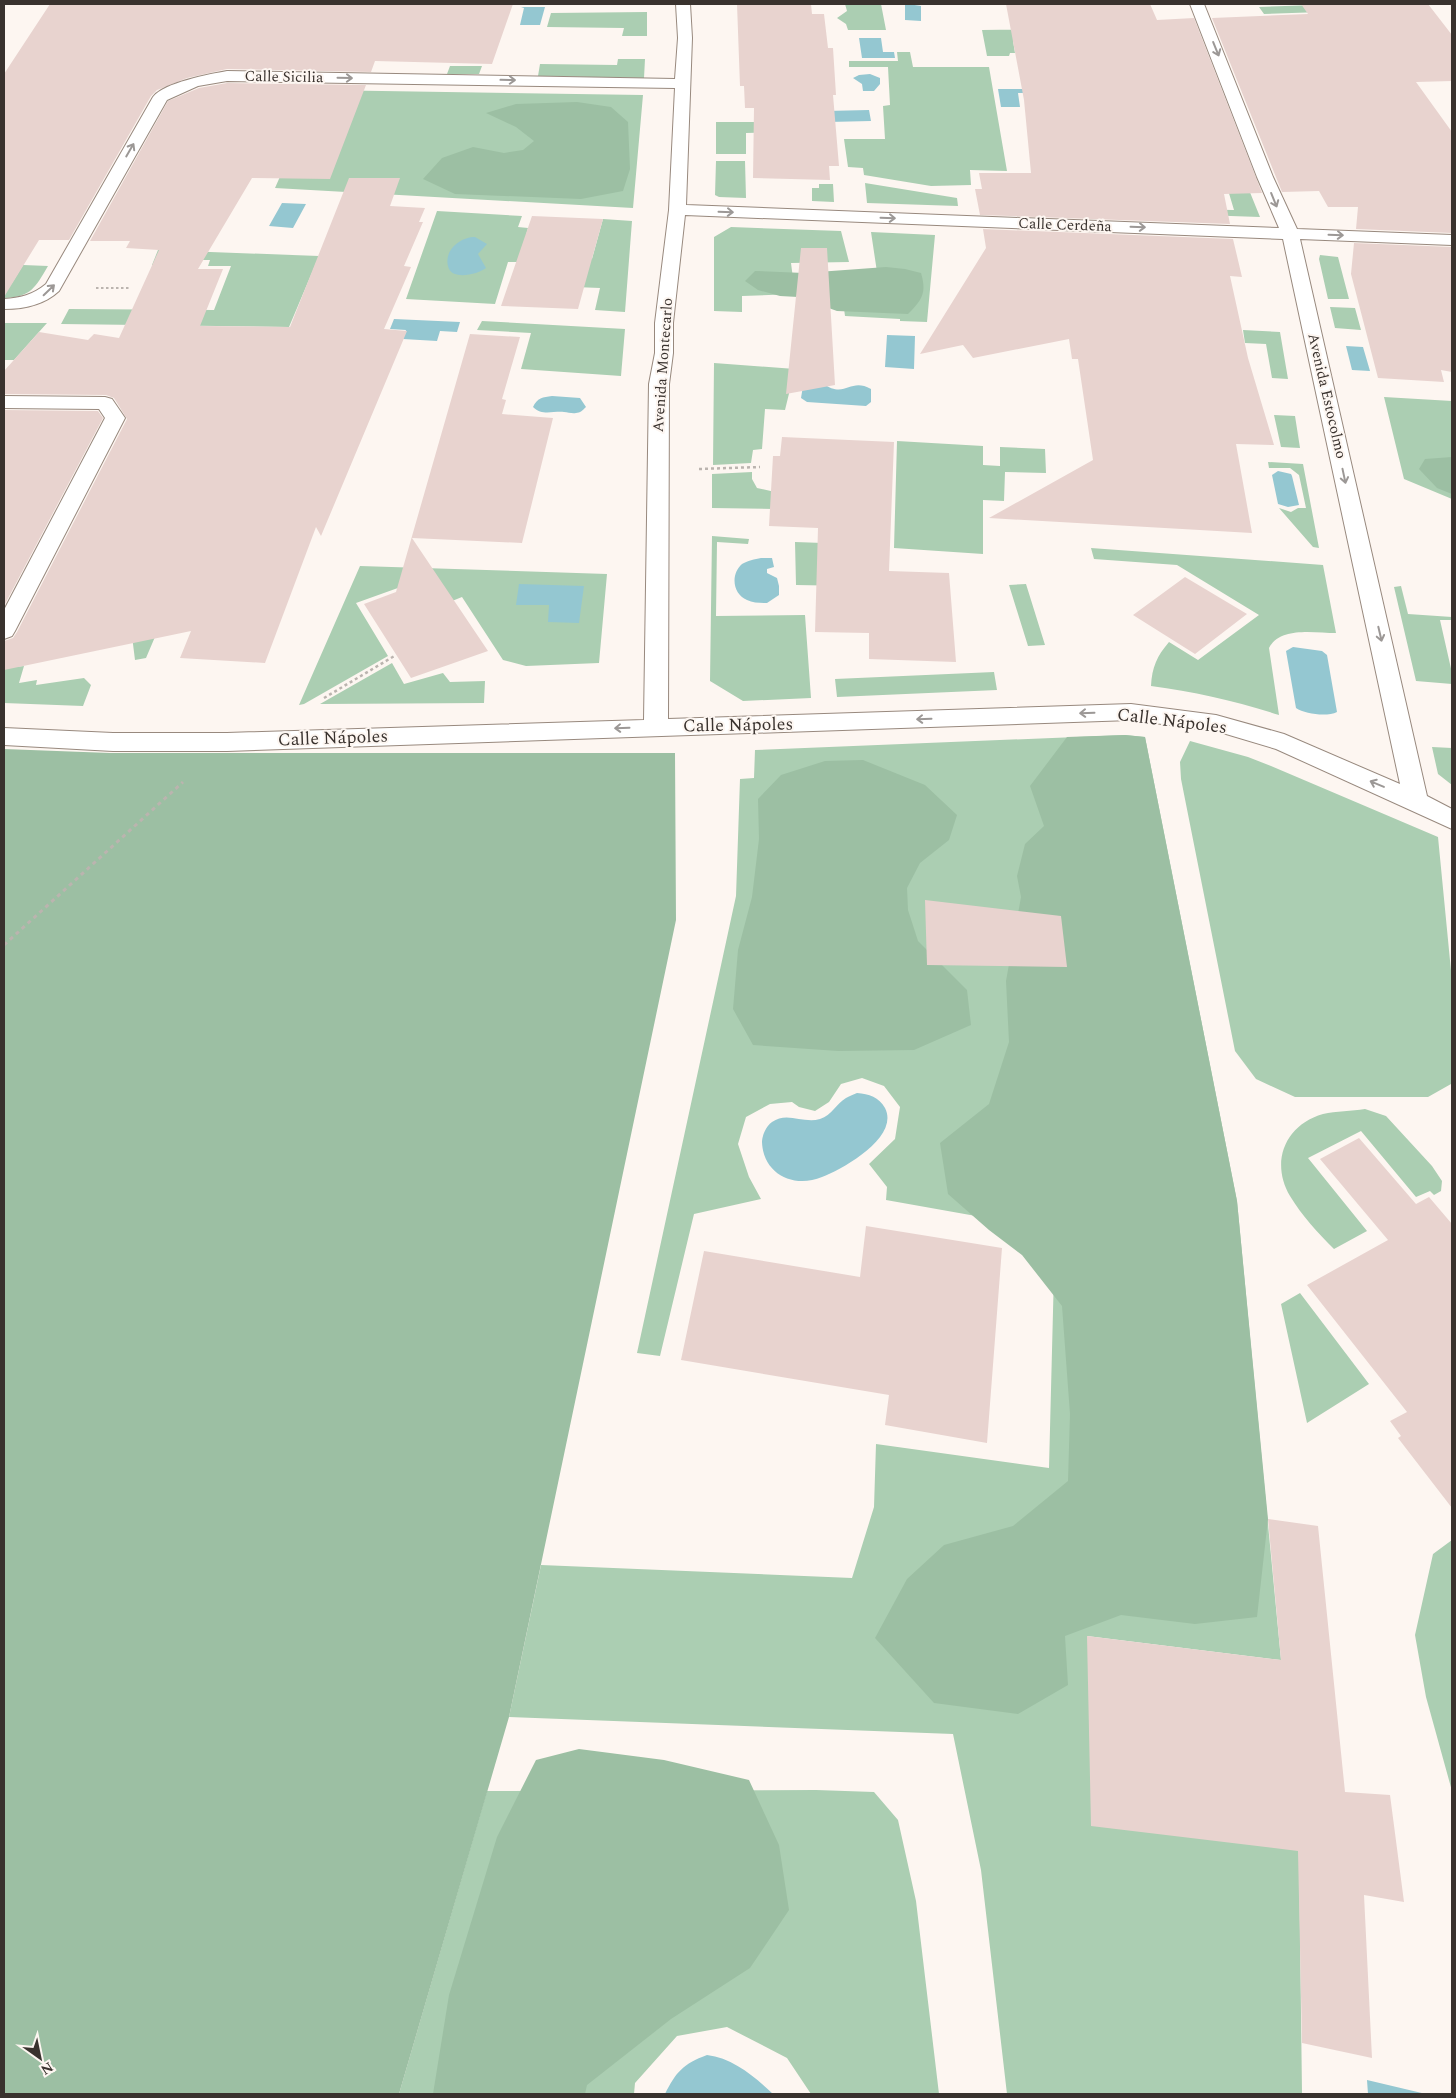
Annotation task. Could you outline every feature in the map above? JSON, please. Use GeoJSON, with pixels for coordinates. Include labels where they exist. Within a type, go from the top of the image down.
{"type":"FeatureCollection","features":[{"type":"Feature","properties":{"kind":"street","name":"Avenida Montecarlo"},"geometry":{"type":"LineString","coordinates":[[656,727],[659,384],[664,353],[664,323],[677,210],[685,38],[683,4]]}},
{"type":"Feature","properties":{"kind":"street","name":"Avenida Estocolmo"},"geometry":{"type":"LineString","coordinates":[[1197,4],[1230,85],[1255,154],[1290,233],[1416,801]]}},
{"type":"Feature","properties":{"kind":"street","name":"Calle Sicilia"},"geometry":{"type":"LineString","coordinates":[[4,304],[18,304],[38,298],[46,295],[53,287],[160,97],[185,84],[207,78],[227,76],[683,84]]}},
{"type":"Feature","properties":{"kind":"street","name":"Calle Cerdeña"},"geometry":{"type":"LineString","coordinates":[[677,210],[1452,240]]}},
{"type":"Feature","properties":{"kind":"street"},"geometry":{"type":"LineString","coordinates":[[4,402],[105,403],[115,418],[4,631]]}},
{"type":"Feature","properties":{"kind":"street","name":"Calle Nápoles"},"geometry":{"type":"LineString","coordinates":[[4,737],[112,742],[227,742],[1131,712],[1216,722],[1284,743],[1416,801],[1452,820]]}},
{"type":"Feature","properties":{"kind":"path"},"geometry":{"type":"LineString","coordinates":[[659,470],[760,467]]}},
{"type":"Feature","properties":{"kind":"path"},"geometry":{"type":"LineString","coordinates":[[300,739],[312,704],[396,655]]}},
{"type":"Feature","properties":{"kind":"path"},"geometry":{"type":"LineString","coordinates":[[4,945],[227,742]]}},
{"type":"Feature","properties":{"kind":"green space"},"geometry":{"type":"Polygon","coordinates":[[[845,4],[881,4],[886,30],[848,30],[846,24],[837,18],[847,11],[845,4]]]}},
{"type":"Feature","properties":{"kind":"green space"},"geometry":{"type":"Polygon","coordinates":[[[1316,5],[1321,12],[1264,14],[1259,7],[1316,5]]]}},
{"type":"Feature","properties":{"kind":"green space"},"geometry":{"type":"Polygon","coordinates":[[[647,12],[647,36],[622,36],[624,28],[547,27],[551,13],[647,12]]]}},
{"type":"Feature","properties":{"kind":"green space"},"geometry":{"type":"Polygon","coordinates":[[[1048,29],[1013,41],[1015,53],[1010,53],[1009,56],[987,56],[982,30],[1048,29]]]}},
{"type":"Feature","properties":{"kind":"green space"},"geometry":{"type":"Polygon","coordinates":[[[897,52],[910,52],[913,67],[989,67],[1007,171],[970,170],[971,185],[931,186],[864,175],[863,168],[848,167],[844,139],[885,139],[883,106],[890,105],[888,67],[849,67],[849,61],[898,61],[897,52]]]}},
{"type":"Feature","properties":{"kind":"green space"},"geometry":{"type":"Polygon","coordinates":[[[618,59],[645,59],[644,78],[538,76],[540,64],[617,65],[618,59]]]}},
{"type":"Feature","properties":{"kind":"green space"},"geometry":{"type":"Polygon","coordinates":[[[450,66],[482,66],[479,74],[447,74],[450,66]]]}},
{"type":"Feature","properties":{"kind":"green space"},"geometry":{"type":"Polygon","coordinates":[[[318,90],[643,95],[633,208],[275,188],[318,90]]]}},
{"type":"Feature","properties":{"kind":"green space"},"geometry":{"type":"Polygon","coordinates":[[[577,102],[611,107],[628,122],[630,169],[623,191],[581,199],[455,194],[423,179],[442,158],[473,147],[504,153],[523,150],[534,141],[516,127],[486,113],[516,104],[577,102]]]}},
{"type":"Feature","properties":{"kind":"green space"},"geometry":{"type":"Polygon","coordinates":[[[716,122],[768,122],[785,132],[746,133],[746,154],[716,154],[716,122]]]}},
{"type":"Feature","properties":{"kind":"green space"},"geometry":{"type":"Polygon","coordinates":[[[716,161],[745,161],[746,198],[719,197],[715,195],[716,161]]]}},
{"type":"Feature","properties":{"kind":"green space"},"geometry":{"type":"Polygon","coordinates":[[[1225,180],[1245,180],[1260,217],[1113,212],[1165,209],[1234,210],[1225,180]]]}},
{"type":"Feature","properties":{"kind":"green space"},"geometry":{"type":"Polygon","coordinates":[[[865,183],[957,198],[958,206],[867,203],[865,183]]]}},
{"type":"Feature","properties":{"kind":"green space"},"geometry":{"type":"Polygon","coordinates":[[[819,184],[833,184],[834,202],[812,201],[812,188],[819,188],[819,184]]]}},
{"type":"Feature","properties":{"kind":"green space"},"geometry":{"type":"Polygon","coordinates":[[[437,211],[522,216],[518,227],[528,228],[520,259],[519,262],[508,262],[495,304],[406,299],[437,211]]]}},
{"type":"Feature","properties":{"kind":"green space"},"geometry":{"type":"Polygon","coordinates":[[[603,219],[632,221],[625,312],[595,310],[600,288],[575,287],[541,256],[592,259],[603,219]]]}},
{"type":"Feature","properties":{"kind":"green space"},"geometry":{"type":"Polygon","coordinates":[[[731,227],[841,231],[849,262],[791,263],[795,294],[742,296],[742,312],[714,311],[714,237],[731,227]]]}},
{"type":"Feature","properties":{"kind":"green space"},"geometry":{"type":"Polygon","coordinates":[[[871,232],[935,235],[927,322],[845,316],[839,272],[877,272],[871,232]]]}},
{"type":"Feature","properties":{"kind":"green space"},"geometry":{"type":"Polygon","coordinates":[[[158,250],[319,256],[289,327],[61,324],[69,309],[214,310],[231,266],[208,266],[210,260],[174,260],[172,265],[152,265],[158,250]]]}},
{"type":"Feature","properties":{"kind":"green space"},"geometry":{"type":"Polygon","coordinates":[[[1320,255],[1338,257],[1349,299],[1328,299],[1319,259],[1320,255]]]}},
{"type":"Feature","properties":{"kind":"green space"},"geometry":{"type":"Polygon","coordinates":[[[23,265],[48,266],[31,290],[20,296],[4,298],[4,283],[12,283],[23,265]]]}},
{"type":"Feature","properties":{"kind":"green space"},"geometry":{"type":"Polygon","coordinates":[[[886,267],[921,273],[923,280],[922,296],[908,314],[837,311],[798,297],[780,296],[758,290],[745,281],[755,271],[804,273],[886,267]]]}},
{"type":"Feature","properties":{"kind":"green space"},"geometry":{"type":"Polygon","coordinates":[[[1330,307],[1355,308],[1361,330],[1335,328],[1330,307]]]}},
{"type":"Feature","properties":{"kind":"green space"},"geometry":{"type":"Polygon","coordinates":[[[482,321],[625,329],[621,376],[521,369],[531,333],[477,330],[482,321]]]}},
{"type":"Feature","properties":{"kind":"green space"},"geometry":{"type":"Polygon","coordinates":[[[4,323],[47,323],[14,360],[4,360],[4,323]]]}},
{"type":"Feature","properties":{"kind":"green space"},"geometry":{"type":"Polygon","coordinates":[[[1243,330],[1280,332],[1288,379],[1272,378],[1266,344],[1245,343],[1243,330]]]}},
{"type":"Feature","properties":{"kind":"green space"},"geometry":{"type":"Polygon","coordinates":[[[714,363],[795,369],[785,410],[765,409],[762,449],[753,450],[751,463],[713,465],[714,363]]]}},
{"type":"Feature","properties":{"kind":"green space"},"geometry":{"type":"Polygon","coordinates":[[[1384,397],[1452,401],[1452,499],[1404,479],[1384,397]]]}},
{"type":"Feature","properties":{"kind":"green space"},"geometry":{"type":"Polygon","coordinates":[[[1274,415],[1295,416],[1300,448],[1281,447],[1274,415]]]}},
{"type":"Feature","properties":{"kind":"green space"},"geometry":{"type":"Polygon","coordinates":[[[897,441],[983,446],[983,465],[1000,466],[1000,447],[1045,449],[1046,473],[1005,472],[1004,501],[983,500],[983,554],[894,548],[897,441]]]}},
{"type":"Feature","properties":{"kind":"green space"},"geometry":{"type":"Polygon","coordinates":[[[1452,457],[1452,494],[1437,488],[1419,469],[1425,459],[1452,457]]]}},
{"type":"Feature","properties":{"kind":"green space"},"geometry":{"type":"Polygon","coordinates":[[[1268,462],[1303,464],[1319,548],[1313,547],[1279,508],[1291,512],[1298,508],[1306,508],[1299,475],[1290,468],[1269,468],[1268,462]]]}},
{"type":"Feature","properties":{"kind":"green space"},"geometry":{"type":"Polygon","coordinates":[[[752,472],[752,479],[757,488],[775,492],[774,509],[712,508],[712,474],[752,472]]]}},
{"type":"Feature","properties":{"kind":"green space"},"geometry":{"type":"Polygon","coordinates":[[[712,536],[749,539],[748,544],[717,542],[716,616],[805,615],[811,698],[743,701],[710,681],[712,536]]]}},
{"type":"Feature","properties":{"kind":"green space"},"geometry":{"type":"Polygon","coordinates":[[[795,542],[823,543],[853,586],[796,585],[795,542]]]}},
{"type":"Feature","properties":{"kind":"green space"},"geometry":{"type":"Polygon","coordinates":[[[1091,548],[1323,565],[1336,633],[1299,632],[1289,634],[1281,636],[1269,648],[1279,715],[1247,705],[1184,691],[1151,686],[1156,662],[1169,642],[1198,660],[1259,615],[1177,565],[1094,559],[1091,548]]]}},
{"type":"Feature","properties":{"kind":"green space"},"geometry":{"type":"Polygon","coordinates":[[[360,566],[607,574],[599,663],[526,666],[503,660],[462,597],[447,603],[409,584],[356,603],[388,656],[304,704],[299,705],[360,566]]]}},
{"type":"Feature","properties":{"kind":"green space"},"geometry":{"type":"Polygon","coordinates":[[[1026,584],[1045,645],[1028,646],[1009,585],[1026,584]]]}},
{"type":"Feature","properties":{"kind":"green space"},"geometry":{"type":"Polygon","coordinates":[[[1401,586],[1408,614],[1452,617],[1452,620],[1440,620],[1452,673],[1452,684],[1416,681],[1394,587],[1401,586]]]}},
{"type":"Feature","properties":{"kind":"green space"},"geometry":{"type":"Polygon","coordinates":[[[169,604],[146,658],[135,660],[129,612],[169,604]]]}},
{"type":"Feature","properties":{"kind":"green space"},"geometry":{"type":"Polygon","coordinates":[[[392,663],[404,684],[443,673],[450,682],[485,681],[484,703],[320,704],[392,663]]]}},
{"type":"Feature","properties":{"kind":"green space"},"geometry":{"type":"Polygon","coordinates":[[[24,666],[19,683],[37,680],[36,685],[84,678],[91,685],[83,706],[4,703],[4,668],[24,666]]]}},
{"type":"Feature","properties":{"kind":"green space"},"geometry":{"type":"Polygon","coordinates":[[[994,672],[997,690],[837,697],[835,679],[994,672]]]}},
{"type":"Feature","properties":{"kind":"green space"},"geometry":{"type":"Polygon","coordinates":[[[1125,735],[1145,737],[1237,1201],[1281,1660],[1087,1636],[1299,1851],[1302,2094],[1007,2094],[981,1870],[953,1734],[509,1717],[541,1565],[852,1578],[874,1507],[876,1444],[1049,1468],[1054,1272],[1021,1224],[886,1200],[887,1187],[869,1164],[895,1139],[900,1107],[884,1086],[862,1078],[841,1084],[829,1102],[815,1111],[799,1107],[792,1102],[770,1104],[746,1117],[738,1144],[749,1177],[761,1199],[694,1214],[660,1356],[637,1353],[736,896],[740,779],[754,778],[755,750],[1125,735]]]}},
{"type":"Feature","properties":{"kind":"green space"},"geometry":{"type":"Polygon","coordinates":[[[1125,735],[1145,737],[1237,1201],[1268,1519],[1257,1617],[1195,1624],[1121,1615],[1065,1636],[1068,1685],[1018,1714],[934,1703],[875,1638],[907,1579],[944,1545],[1013,1526],[1068,1481],[1070,1414],[1062,1306],[1022,1255],[989,1230],[948,1194],[940,1143],[989,1104],[1009,1042],[1006,981],[1021,897],[1017,876],[1025,844],[1044,826],[1030,786],[1067,737],[1125,735]]]}},
{"type":"Feature","properties":{"kind":"green space"},"geometry":{"type":"Polygon","coordinates":[[[1190,741],[1248,757],[1438,837],[1452,981],[1451,1084],[1428,1097],[1295,1097],[1256,1079],[1235,1051],[1181,779],[1180,762],[1190,741]]]}},
{"type":"Feature","properties":{"kind":"green space"},"geometry":{"type":"Polygon","coordinates":[[[1432,747],[1452,748],[1452,785],[1438,774],[1432,747]]]}},
{"type":"Feature","properties":{"kind":"green space"},"geometry":{"type":"Polygon","coordinates":[[[4,749],[110,753],[675,753],[676,920],[509,1717],[399,2094],[4,2094],[4,749]]]}},
{"type":"Feature","properties":{"kind":"green space"},"geometry":{"type":"Polygon","coordinates":[[[863,760],[925,785],[957,815],[949,840],[920,863],[907,888],[908,910],[918,941],[967,990],[971,1025],[914,1050],[838,1051],[753,1045],[733,1009],[738,950],[752,897],[759,839],[758,799],[781,775],[825,761],[863,760]]]}},
{"type":"Feature","properties":{"kind":"green space"},"geometry":{"type":"Polygon","coordinates":[[[1365,1109],[1386,1116],[1432,1166],[1442,1181],[1441,1191],[1434,1195],[1430,1191],[1416,1197],[1361,1131],[1308,1158],[1367,1231],[1334,1249],[1310,1224],[1290,1196],[1281,1170],[1282,1158],[1285,1146],[1291,1136],[1310,1119],[1328,1113],[1365,1109]]]}},
{"type":"Feature","properties":{"kind":"green space"},"geometry":{"type":"Polygon","coordinates":[[[1300,1293],[1369,1384],[1307,1423],[1281,1304],[1300,1293]]]}},
{"type":"Feature","properties":{"kind":"green space"},"geometry":{"type":"Polygon","coordinates":[[[1452,1540],[1452,1791],[1426,1697],[1415,1635],[1433,1554],[1452,1540]]]}},
{"type":"Feature","properties":{"kind":"green space"},"geometry":{"type":"Polygon","coordinates":[[[579,1749],[664,1760],[749,1780],[779,1845],[789,1910],[750,1968],[671,2019],[587,2085],[585,2094],[433,2094],[449,1995],[497,1837],[536,1760],[579,1749]]]}},
{"type":"Feature","properties":{"kind":"green space"},"geometry":{"type":"Polygon","coordinates":[[[816,1790],[874,1792],[898,1820],[916,1901],[939,2094],[811,2094],[787,2058],[727,2027],[677,2036],[635,2083],[634,2094],[399,2094],[487,1791],[816,1790]]]}},
{"type":"Feature","properties":{"kind":"water"},"geometry":{"type":"Polygon","coordinates":[[[905,5],[921,6],[921,21],[905,20],[905,5]]]}},
{"type":"Feature","properties":{"kind":"water"},"geometry":{"type":"Polygon","coordinates":[[[521,7],[545,7],[540,25],[520,25],[524,8],[521,7]]]}},
{"type":"Feature","properties":{"kind":"water"},"geometry":{"type":"Polygon","coordinates":[[[859,38],[881,38],[883,52],[894,52],[895,58],[862,58],[859,38]]]}},
{"type":"Feature","properties":{"kind":"water"},"geometry":{"type":"Polygon","coordinates":[[[870,74],[880,78],[880,84],[874,91],[863,91],[862,84],[853,78],[859,75],[870,74]]]}},
{"type":"Feature","properties":{"kind":"water"},"geometry":{"type":"Polygon","coordinates":[[[998,89],[1025,89],[1026,93],[1018,93],[1020,107],[1001,107],[998,89]]]}},
{"type":"Feature","properties":{"kind":"water"},"geometry":{"type":"Polygon","coordinates":[[[869,110],[871,121],[828,122],[826,111],[869,110]]]}},
{"type":"Feature","properties":{"kind":"water"},"geometry":{"type":"Polygon","coordinates":[[[282,203],[306,204],[293,228],[269,226],[282,203]]]}},
{"type":"Feature","properties":{"kind":"water"},"geometry":{"type":"Polygon","coordinates":[[[475,237],[487,244],[478,254],[486,268],[467,275],[452,272],[447,263],[450,251],[463,240],[475,237]]]}},
{"type":"Feature","properties":{"kind":"water"},"geometry":{"type":"Polygon","coordinates":[[[394,319],[460,322],[457,332],[440,331],[437,341],[403,339],[406,330],[390,329],[394,319]]]}},
{"type":"Feature","properties":{"kind":"water"},"geometry":{"type":"Polygon","coordinates":[[[887,335],[915,336],[914,369],[885,367],[887,335]]]}},
{"type":"Feature","properties":{"kind":"water"},"geometry":{"type":"Polygon","coordinates":[[[1346,346],[1363,347],[1370,371],[1352,370],[1346,346]]]}},
{"type":"Feature","properties":{"kind":"water"},"geometry":{"type":"Polygon","coordinates":[[[822,383],[830,388],[837,389],[857,385],[864,386],[871,389],[871,402],[866,406],[807,402],[801,398],[803,386],[822,383]]]}},
{"type":"Feature","properties":{"kind":"water"},"geometry":{"type":"Polygon","coordinates":[[[552,396],[580,398],[586,407],[580,412],[573,413],[544,412],[533,407],[541,398],[552,396]]]}},
{"type":"Feature","properties":{"kind":"water"},"geometry":{"type":"Polygon","coordinates":[[[1278,471],[1291,474],[1299,505],[1288,507],[1278,504],[1272,475],[1278,471]]]}},
{"type":"Feature","properties":{"kind":"water"},"geometry":{"type":"Polygon","coordinates":[[[761,558],[772,558],[774,567],[767,569],[767,573],[777,578],[779,586],[779,595],[767,603],[747,600],[736,589],[735,584],[736,573],[742,564],[761,558]]]}},
{"type":"Feature","properties":{"kind":"water"},"geometry":{"type":"Polygon","coordinates":[[[519,584],[584,586],[579,623],[548,622],[549,605],[516,605],[519,584]]]}},
{"type":"Feature","properties":{"kind":"water"},"geometry":{"type":"Polygon","coordinates":[[[1293,647],[1322,651],[1327,655],[1337,712],[1333,714],[1316,714],[1296,708],[1286,651],[1293,647]]]}},
{"type":"Feature","properties":{"kind":"water"},"geometry":{"type":"Polygon","coordinates":[[[857,1093],[870,1095],[880,1101],[885,1108],[887,1119],[884,1130],[867,1150],[843,1167],[811,1180],[791,1180],[782,1176],[768,1163],[762,1142],[765,1131],[770,1124],[783,1118],[820,1119],[828,1115],[846,1098],[857,1093]]]}},
{"type":"Feature","properties":{"kind":"water"},"geometry":{"type":"Polygon","coordinates":[[[707,2055],[735,2064],[773,2094],[665,2094],[677,2074],[686,2065],[707,2055]]]}},
{"type":"Feature","properties":{"kind":"water"},"geometry":{"type":"Polygon","coordinates":[[[1367,2080],[1426,2094],[1368,2094],[1367,2080]]]}},
{"type":"Feature","properties":{"kind":"building"},"geometry":{"type":"Polygon","coordinates":[[[50,4],[513,4],[492,64],[375,61],[371,72],[227,69],[187,78],[157,90],[151,96],[69,240],[39,240],[4,297],[4,74],[50,4]]]}},
{"type":"Feature","properties":{"kind":"building"},"geometry":{"type":"Polygon","coordinates":[[[737,4],[811,4],[812,14],[824,14],[828,48],[833,48],[836,95],[833,95],[839,166],[829,166],[830,180],[753,178],[754,108],[745,108],[744,86],[740,86],[737,4]]]}},
{"type":"Feature","properties":{"kind":"building"},"geometry":{"type":"Polygon","coordinates":[[[1006,4],[1150,4],[1157,20],[1194,18],[1262,193],[1224,194],[1230,224],[980,215],[975,189],[982,189],[979,173],[1031,173],[1024,100],[1006,4]]]}},
{"type":"Feature","properties":{"kind":"building"},"geometry":{"type":"Polygon","coordinates":[[[1301,4],[1428,4],[1452,35],[1452,81],[1416,82],[1452,132],[1452,233],[1356,229],[1358,207],[1328,207],[1319,191],[1282,192],[1212,18],[1308,14],[1301,4]]]}},
{"type":"Feature","properties":{"kind":"building"},"geometry":{"type":"Polygon","coordinates":[[[227,83],[366,85],[330,179],[252,178],[198,269],[223,269],[200,326],[290,327],[349,178],[400,178],[390,206],[425,208],[419,222],[423,222],[404,266],[411,267],[384,329],[407,331],[321,536],[316,527],[265,663],[180,658],[191,631],[4,670],[4,641],[13,638],[17,632],[127,419],[114,398],[106,395],[4,394],[4,371],[39,332],[88,340],[94,334],[119,338],[159,250],[126,248],[130,241],[90,241],[168,101],[199,88],[227,83]]]}},
{"type":"Feature","properties":{"kind":"building"},"geometry":{"type":"Polygon","coordinates":[[[532,216],[603,219],[578,309],[501,306],[532,216]]]}},
{"type":"Feature","properties":{"kind":"building"},"geometry":{"type":"Polygon","coordinates":[[[983,229],[1233,239],[1242,277],[1230,276],[1248,358],[1274,445],[1236,444],[1252,533],[989,518],[1093,460],[1078,359],[1072,359],[1069,339],[973,358],[963,345],[920,354],[986,248],[983,229]]]}},
{"type":"Feature","properties":{"kind":"building"},"geometry":{"type":"Polygon","coordinates":[[[1354,243],[1452,247],[1452,372],[1441,370],[1444,382],[1378,378],[1351,274],[1354,243]]]}},
{"type":"Feature","properties":{"kind":"building"},"geometry":{"type":"Polygon","coordinates":[[[801,248],[827,248],[835,385],[786,394],[801,248]]]}},
{"type":"Feature","properties":{"kind":"building"},"geometry":{"type":"Polygon","coordinates":[[[470,334],[520,337],[502,399],[506,400],[502,414],[553,418],[522,543],[412,538],[488,651],[411,678],[364,604],[396,592],[470,334]]]}},
{"type":"Feature","properties":{"kind":"building"},"geometry":{"type":"Polygon","coordinates":[[[4,410],[98,411],[103,418],[4,606],[4,410]]]}},
{"type":"Feature","properties":{"kind":"building"},"geometry":{"type":"Polygon","coordinates":[[[782,437],[894,442],[889,571],[949,573],[956,662],[869,659],[869,633],[815,632],[818,528],[769,526],[773,456],[780,456],[782,437]]]}},
{"type":"Feature","properties":{"kind":"building"},"geometry":{"type":"Polygon","coordinates":[[[1185,577],[1247,614],[1195,654],[1133,615],[1185,577]]]}},
{"type":"Feature","properties":{"kind":"building"},"geometry":{"type":"Polygon","coordinates":[[[925,900],[1061,916],[1067,967],[927,965],[925,900]]]}},
{"type":"Feature","properties":{"kind":"building"},"geometry":{"type":"Polygon","coordinates":[[[1359,1138],[1416,1204],[1429,1197],[1452,1224],[1452,1508],[1398,1438],[1401,1436],[1390,1421],[1407,1412],[1307,1285],[1388,1240],[1320,1159],[1359,1138]]]}},
{"type":"Feature","properties":{"kind":"building"},"geometry":{"type":"Polygon","coordinates":[[[866,1226],[1002,1248],[987,1443],[885,1425],[889,1395],[681,1360],[704,1251],[860,1277],[866,1226]]]}},
{"type":"Feature","properties":{"kind":"building"},"geometry":{"type":"Polygon","coordinates":[[[1268,1519],[1318,1526],[1345,1792],[1390,1795],[1404,1902],[1364,1895],[1372,2058],[1302,2043],[1298,1851],[1091,1826],[1087,1636],[1281,1660],[1268,1519]]]}}]}
